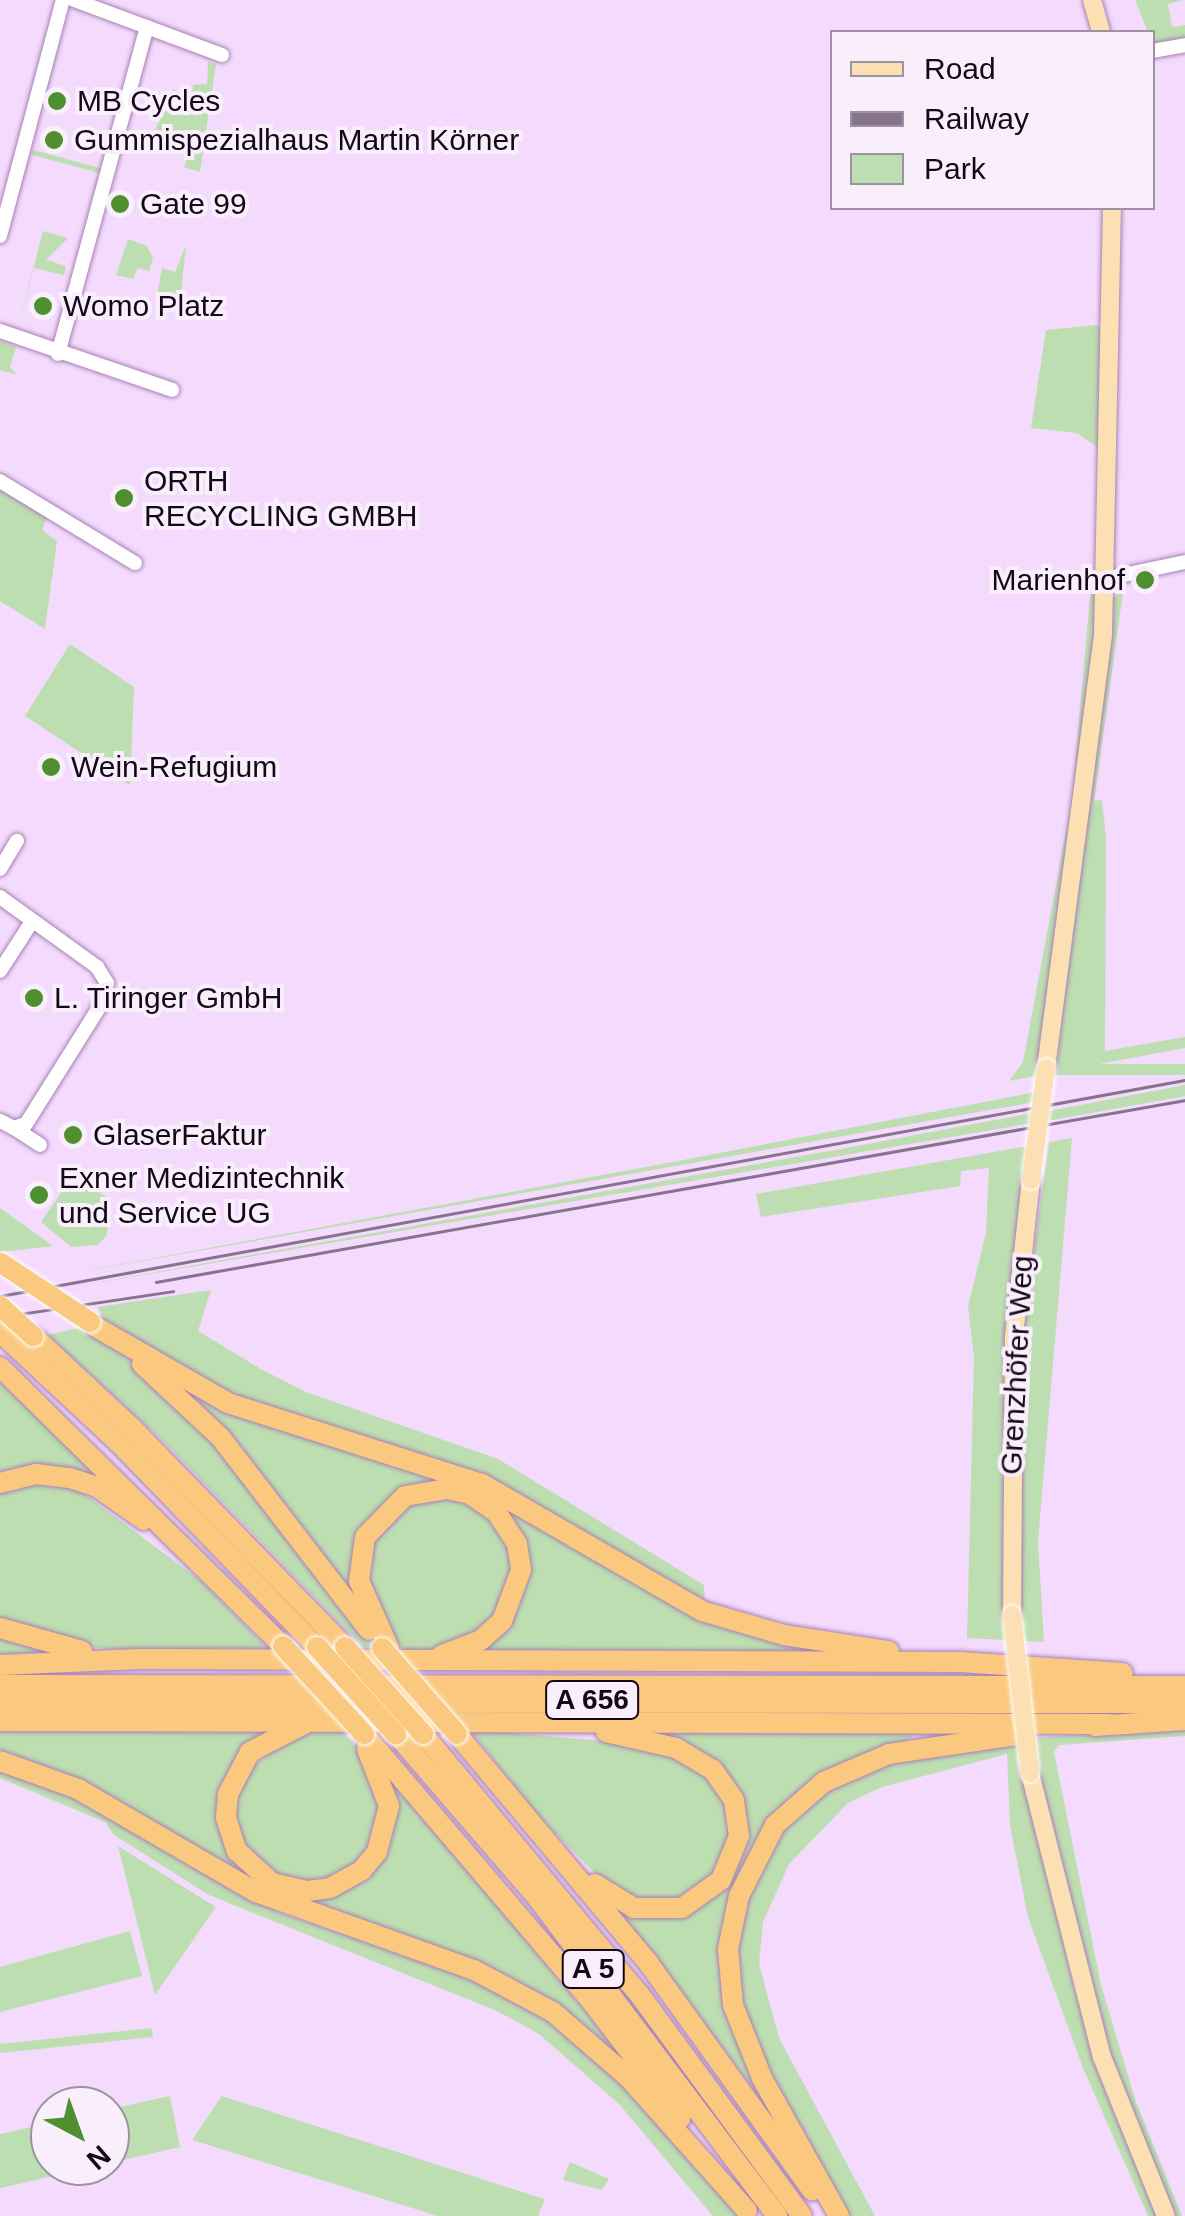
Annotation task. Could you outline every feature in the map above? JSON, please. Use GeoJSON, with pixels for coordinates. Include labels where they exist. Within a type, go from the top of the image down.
{"type":"FeatureCollection","features":[{"type":"Feature","properties":{"kind":"highway"},"geometry":{"type":"LineString","coordinates":[[1,1262],[93,1324],[228,1403],[482,1484],[702,1611],[784,1636],[960,1662]]}},
{"type":"Feature","properties":{"kind":"highway","name":"A 5"},"geometry":{"type":"LineString","coordinates":[[0,1306],[345,1648],[423,1734],[638,1994],[802,2216]]}},
{"type":"Feature","properties":{"kind":"highway"},"geometry":{"type":"LineString","coordinates":[[93,1324],[221,1438],[395,1657],[649,1964],[830,2216]]}},
{"type":"Feature","properties":{"kind":"highway","name":"A 5"},"geometry":{"type":"LineString","coordinates":[[4,1337],[120,1444],[396,1734],[536,1896],[777,2216]]}},
{"type":"Feature","properties":{"kind":"highway"},"geometry":{"type":"LineString","coordinates":[[0,1367],[214,1572],[283,1646],[334,1716],[360,1734],[387,1794],[388,1818],[377,1852],[362,1870],[330,1888],[307,1891],[272,1883],[244,1861],[232,1841],[226,1806],[231,1782],[259,1744],[334,1716]]}},
{"type":"Feature","properties":{"kind":"highway"},"geometry":{"type":"LineString","coordinates":[[0,1483],[52,1474],[97,1487],[214,1572]]}},
{"type":"Feature","properties":{"kind":"highway"},"geometry":{"type":"LineString","coordinates":[[420,1490],[458,1490],[486,1504],[505,1521],[520,1556],[510,1610],[464,1648],[395,1657],[359,1581],[361,1550],[374,1522],[420,1490]]}},
{"type":"Feature","properties":{"kind":"highway"},"geometry":{"type":"LineString","coordinates":[[0,1628],[38,1643],[139,1659]]}},
{"type":"Feature","properties":{"kind":"highway"},"geometry":{"type":"LineString","coordinates":[[0,1665],[139,1659],[395,1657],[960,1662],[1140,1674],[1181,1692]]}},
{"type":"Feature","properties":{"kind":"highway","name":"A 656"},"geometry":{"type":"LineString","coordinates":[[0,1684],[1181,1692]]}},
{"type":"Feature","properties":{"kind":"highway","name":"A 656"},"geometry":{"type":"LineString","coordinates":[[0,1702],[1181,1692]]}},
{"type":"Feature","properties":{"kind":"highway"},"geometry":{"type":"LineString","coordinates":[[0,1721],[334,1716],[530,1720]]}},
{"type":"Feature","properties":{"kind":"highway","name":"A 5"},"geometry":{"type":"LineString","coordinates":[[530,1720],[676,1748],[722,1780],[739,1824],[734,1859],[722,1880],[694,1903],[658,1912],[612,1898],[545,1838]]}},
{"type":"Feature","properties":{"kind":"highway","name":"A 656"},"geometry":{"type":"LineString","coordinates":[[530,1720],[1108,1724],[1185,1720]]}},
{"type":"Feature","properties":{"kind":"highway","name":"A 656"},"geometry":{"type":"LineString","coordinates":[[839,2216],[762,2078],[733,2005],[732,1920],[760,1846],[797,1802],[856,1765],[980,1739],[1108,1724]]}},
{"type":"Feature","properties":{"kind":"highway","name":"A 5"},"geometry":{"type":"LineString","coordinates":[[360,1734],[592,2002],[749,2213]]}},
{"type":"Feature","properties":{"kind":"highway","name":"A 5"},"geometry":{"type":"LineString","coordinates":[[0,1761],[78,1790],[256,1892],[462,1964],[539,2003],[630,2079],[749,2213]]}},
{"type":"Feature","properties":{"kind":"main road"},"geometry":{"type":"LineString","coordinates":[[1092,0],[1100,30]]}},
{"type":"Feature","properties":{"kind":"main road","name":"Grenzhöfer Weg"},"geometry":{"type":"LineString","coordinates":[[1112,210],[1105,578],[1094,724],[1046,1068],[1014,1336],[1012,1615],[1030,1772],[1102,2057],[1166,2216]]}},
{"type":"Feature","properties":{"kind":"street"},"geometry":{"type":"LineString","coordinates":[[0,236],[63,0]]}},
{"type":"Feature","properties":{"kind":"street"},"geometry":{"type":"LineString","coordinates":[[74,0],[222,55]]}},
{"type":"Feature","properties":{"kind":"street"},"geometry":{"type":"LineString","coordinates":[[58,354],[147,27]]}},
{"type":"Feature","properties":{"kind":"street"},"geometry":{"type":"LineString","coordinates":[[1155,49],[1185,44]]}},
{"type":"Feature","properties":{"kind":"street"},"geometry":{"type":"LineString","coordinates":[[0,331],[172,390]]}},
{"type":"Feature","properties":{"kind":"street"},"geometry":{"type":"LineString","coordinates":[[0,481],[136,563]]}},
{"type":"Feature","properties":{"kind":"street"},"geometry":{"type":"LineString","coordinates":[[1105,578],[1185,562]]}},
{"type":"Feature","properties":{"kind":"street"},"geometry":{"type":"LineString","coordinates":[[0,869],[16,840]]}},
{"type":"Feature","properties":{"kind":"street"},"geometry":{"type":"LineString","coordinates":[[0,897],[24,911],[30,923],[103,974],[104,998],[26,1124],[7,1124]]}},
{"type":"Feature","properties":{"kind":"street"},"geometry":{"type":"LineString","coordinates":[[0,971],[30,923]]}},
{"type":"Feature","properties":{"kind":"street"},"geometry":{"type":"LineString","coordinates":[[7,1124],[40,1146]]}},
{"type":"Feature","properties":{"kind":"green space"},"geometry":{"type":"Polygon","coordinates":[[[1135,0],[1183,0],[1168,4],[1172,27],[1185,25],[1185,39],[1155,45],[1155,30],[1147,30],[1135,0]]]}},
{"type":"Feature","properties":{"kind":"green space"},"geometry":{"type":"Polygon","coordinates":[[[208,62],[216,64],[200,172],[184,167],[195,138],[185,134],[168,153],[148,145],[173,89],[191,99],[193,85],[207,84],[208,62]]]}},
{"type":"Feature","properties":{"kind":"green space"},"geometry":{"type":"Polygon","coordinates":[[[33,150],[104,169],[102,174],[32,155],[33,150]]]}},
{"type":"Feature","properties":{"kind":"green space"},"geometry":{"type":"Polygon","coordinates":[[[43,231],[68,238],[46,260],[66,266],[64,275],[34,268],[16,334],[43,231]]]}},
{"type":"Feature","properties":{"kind":"green space"},"geometry":{"type":"Polygon","coordinates":[[[128,239],[147,246],[153,258],[149,271],[138,268],[133,279],[116,275],[128,239]]]}},
{"type":"Feature","properties":{"kind":"green space"},"geometry":{"type":"Polygon","coordinates":[[[186,245],[180,302],[157,296],[162,268],[175,272],[186,245]]]}},
{"type":"Feature","properties":{"kind":"green space"},"geometry":{"type":"Polygon","coordinates":[[[1097,325],[1105,333],[1103,451],[1077,433],[1031,428],[1046,330],[1097,325]]]}},
{"type":"Feature","properties":{"kind":"green space"},"geometry":{"type":"Polygon","coordinates":[[[0,341],[16,347],[10,367],[18,375],[0,370],[0,341]]]}},
{"type":"Feature","properties":{"kind":"green space"},"geometry":{"type":"Polygon","coordinates":[[[0,490],[47,517],[42,530],[57,541],[45,629],[0,601],[0,490]]]}},
{"type":"Feature","properties":{"kind":"green space"},"geometry":{"type":"Polygon","coordinates":[[[1092,575],[1101,575],[1093,699],[1042,1075],[1009,1081],[1023,1062],[1072,799],[1092,575]]]}},
{"type":"Feature","properties":{"kind":"green space"},"geometry":{"type":"Polygon","coordinates":[[[1124,585],[1094,801],[1102,800],[1106,836],[1105,1051],[1185,1037],[1185,1048],[1056,1072],[1111,602],[1124,585]]]}},
{"type":"Feature","properties":{"kind":"green space"},"geometry":{"type":"Polygon","coordinates":[[[70,644],[134,687],[130,785],[25,716],[70,644]]]}},
{"type":"Feature","properties":{"kind":"green space"},"geometry":{"type":"Polygon","coordinates":[[[1046,1064],[1185,1064],[1185,1075],[1046,1075],[1046,1064]]]}},
{"type":"Feature","properties":{"kind":"green space"},"geometry":{"type":"Polygon","coordinates":[[[1185,1085],[1185,1096],[1047,1121],[1049,1111],[1185,1085]]]}},
{"type":"Feature","properties":{"kind":"green space"},"geometry":{"type":"Polygon","coordinates":[[[1036,1092],[1035,1102],[52,1277],[678,1161],[1036,1092]]]}},
{"type":"Feature","properties":{"kind":"green space"},"geometry":{"type":"Polygon","coordinates":[[[1033,1113],[1032,1123],[67,1288],[835,1150],[1033,1113]]]}},
{"type":"Feature","properties":{"kind":"green space"},"geometry":{"type":"Polygon","coordinates":[[[1072,1138],[1038,1542],[1044,1642],[967,1638],[974,1357],[968,1306],[986,1233],[989,1168],[961,1171],[960,1186],[761,1217],[756,1194],[1028,1146],[1004,1374],[1016,1381],[1049,1142],[1072,1138]]]}},
{"type":"Feature","properties":{"kind":"green space"},"geometry":{"type":"Polygon","coordinates":[[[73,1176],[108,1198],[107,1235],[98,1245],[71,1247],[41,1222],[73,1176]]]}},
{"type":"Feature","properties":{"kind":"green space"},"geometry":{"type":"Polygon","coordinates":[[[0,1208],[53,1246],[0,1252],[0,1208]]]}},
{"type":"Feature","properties":{"kind":"green space"},"geometry":{"type":"Polygon","coordinates":[[[211,1290],[198,1331],[261,1369],[306,1392],[498,1459],[704,1585],[706,1619],[850,1653],[467,1654],[502,1633],[521,1604],[509,1600],[483,1631],[451,1647],[407,1653],[358,1601],[240,1445],[185,1388],[178,1368],[103,1319],[98,1307],[211,1290]]]}},
{"type":"Feature","properties":{"kind":"green space"},"geometry":{"type":"Polygon","coordinates":[[[83,1327],[139,1364],[188,1411],[376,1647],[363,1647],[162,1440],[48,1335],[83,1327]]]}},
{"type":"Feature","properties":{"kind":"green space"},"geometry":{"type":"Polygon","coordinates":[[[0,1378],[121,1493],[51,1469],[201,1581],[271,1651],[105,1649],[48,1639],[0,1618],[0,1378]]]}},
{"type":"Feature","properties":{"kind":"green space"},"geometry":{"type":"Polygon","coordinates":[[[0,1634],[12,1640],[53,1654],[0,1656],[0,1634]]]}},
{"type":"Feature","properties":{"kind":"green space"},"geometry":{"type":"Polygon","coordinates":[[[279,1727],[250,1769],[278,1746],[313,1731],[341,1731],[396,1783],[626,2061],[509,1976],[284,1898],[0,1755],[0,1732],[279,1727]]]}},
{"type":"Feature","properties":{"kind":"green space"},"geometry":{"type":"Polygon","coordinates":[[[1185,1727],[1185,1736],[1059,1745],[1054,1752],[1101,1985],[1136,2102],[1182,2216],[1171,2216],[1116,2078],[1052,1858],[1033,1738],[1185,1727]]]}},
{"type":"Feature","properties":{"kind":"green space"},"geometry":{"type":"Polygon","coordinates":[[[631,1728],[924,1729],[760,1835],[740,1871],[723,1944],[767,2106],[611,1906],[662,1918],[614,1892],[542,1820],[469,1729],[625,1743],[631,1728]]]}},
{"type":"Feature","properties":{"kind":"green space"},"geometry":{"type":"Polygon","coordinates":[[[1018,1742],[1074,1988],[1160,2216],[1148,2216],[1083,2068],[1028,1917],[1010,1825],[1007,1754],[882,1787],[848,1803],[789,1864],[763,1922],[759,1964],[779,2038],[875,2216],[846,2216],[779,2097],[747,2025],[736,1954],[747,1895],[775,1838],[824,1792],[875,1766],[1018,1742]]]}},
{"type":"Feature","properties":{"kind":"green space"},"geometry":{"type":"Polygon","coordinates":[[[0,1769],[72,1795],[282,1914],[453,1971],[552,2020],[597,2055],[741,2216],[713,2216],[619,2104],[539,2034],[497,2011],[209,1895],[114,1835],[105,1822],[0,1778],[0,1769]]]}},
{"type":"Feature","properties":{"kind":"green space"},"geometry":{"type":"Polygon","coordinates":[[[118,1846],[216,1907],[155,1995],[118,1846]]]}},
{"type":"Feature","properties":{"kind":"green space"},"geometry":{"type":"Polygon","coordinates":[[[130,1931],[142,1976],[0,2012],[0,1967],[130,1931]]]}},
{"type":"Feature","properties":{"kind":"green space"},"geometry":{"type":"Polygon","coordinates":[[[152,2028],[153,2037],[0,2053],[0,2044],[152,2028]]]}},
{"type":"Feature","properties":{"kind":"green space"},"geometry":{"type":"Polygon","coordinates":[[[170,2096],[180,2147],[130,2158],[130,2105],[170,2096]]]}},
{"type":"Feature","properties":{"kind":"green space"},"geometry":{"type":"Polygon","coordinates":[[[222,2096],[545,2199],[538,2216],[438,2216],[192,2140],[222,2096]]]}},
{"type":"Feature","properties":{"kind":"green space"},"geometry":{"type":"Polygon","coordinates":[[[30,2127],[30,2181],[0,2188],[0,2134],[30,2127]]]}},
{"type":"Feature","properties":{"kind":"green space"},"geometry":{"type":"Polygon","coordinates":[[[570,2162],[609,2179],[602,2190],[563,2180],[570,2162]]]}},
{"type":"Feature","properties":{"kind":"railway"},"geometry":{"type":"LineString","coordinates":[[0,1296],[1185,1080]]}},
{"type":"Feature","properties":{"kind":"railway"},"geometry":{"type":"LineString","coordinates":[[156,1282],[1185,1100]]}},
{"type":"Feature","properties":{"kind":"railway"},"geometry":{"type":"LineString","coordinates":[[0,1317],[173,1291]]}},
{"type":"Feature","properties":{"kind":"place","name":"MB Cycles"},"geometry":{"type":"Point","coordinates":[57,101]}},
{"type":"Feature","properties":{"kind":"place","name":"Gummispezialhaus Martin Körner"},"geometry":{"type":"Point","coordinates":[54,140]}},
{"type":"Feature","properties":{"kind":"place","name":"Gate 99"},"geometry":{"type":"Point","coordinates":[120,204]}},
{"type":"Feature","properties":{"kind":"place","name":"Womo Platz"},"geometry":{"type":"Point","coordinates":[43,306]}},
{"type":"Feature","properties":{"kind":"place","name":"ORTH RECYCLING GMBH"},"geometry":{"type":"Point","coordinates":[124,498]}},
{"type":"Feature","properties":{"kind":"place","name":"Marienhof"},"geometry":{"type":"Point","coordinates":[1145,580]}},
{"type":"Feature","properties":{"kind":"place","name":"Wein-Refugium"},"geometry":{"type":"Point","coordinates":[51,767]}},
{"type":"Feature","properties":{"kind":"place","name":"L. Tiringer GmbH"},"geometry":{"type":"Point","coordinates":[34,998]}},
{"type":"Feature","properties":{"kind":"place","name":"GlaserFaktur"},"geometry":{"type":"Point","coordinates":[73,1135]}},
{"type":"Feature","properties":{"kind":"place","name":"Exner Medizintechnik und Service UG"},"geometry":{"type":"Point","coordinates":[39,1195]}}]}
